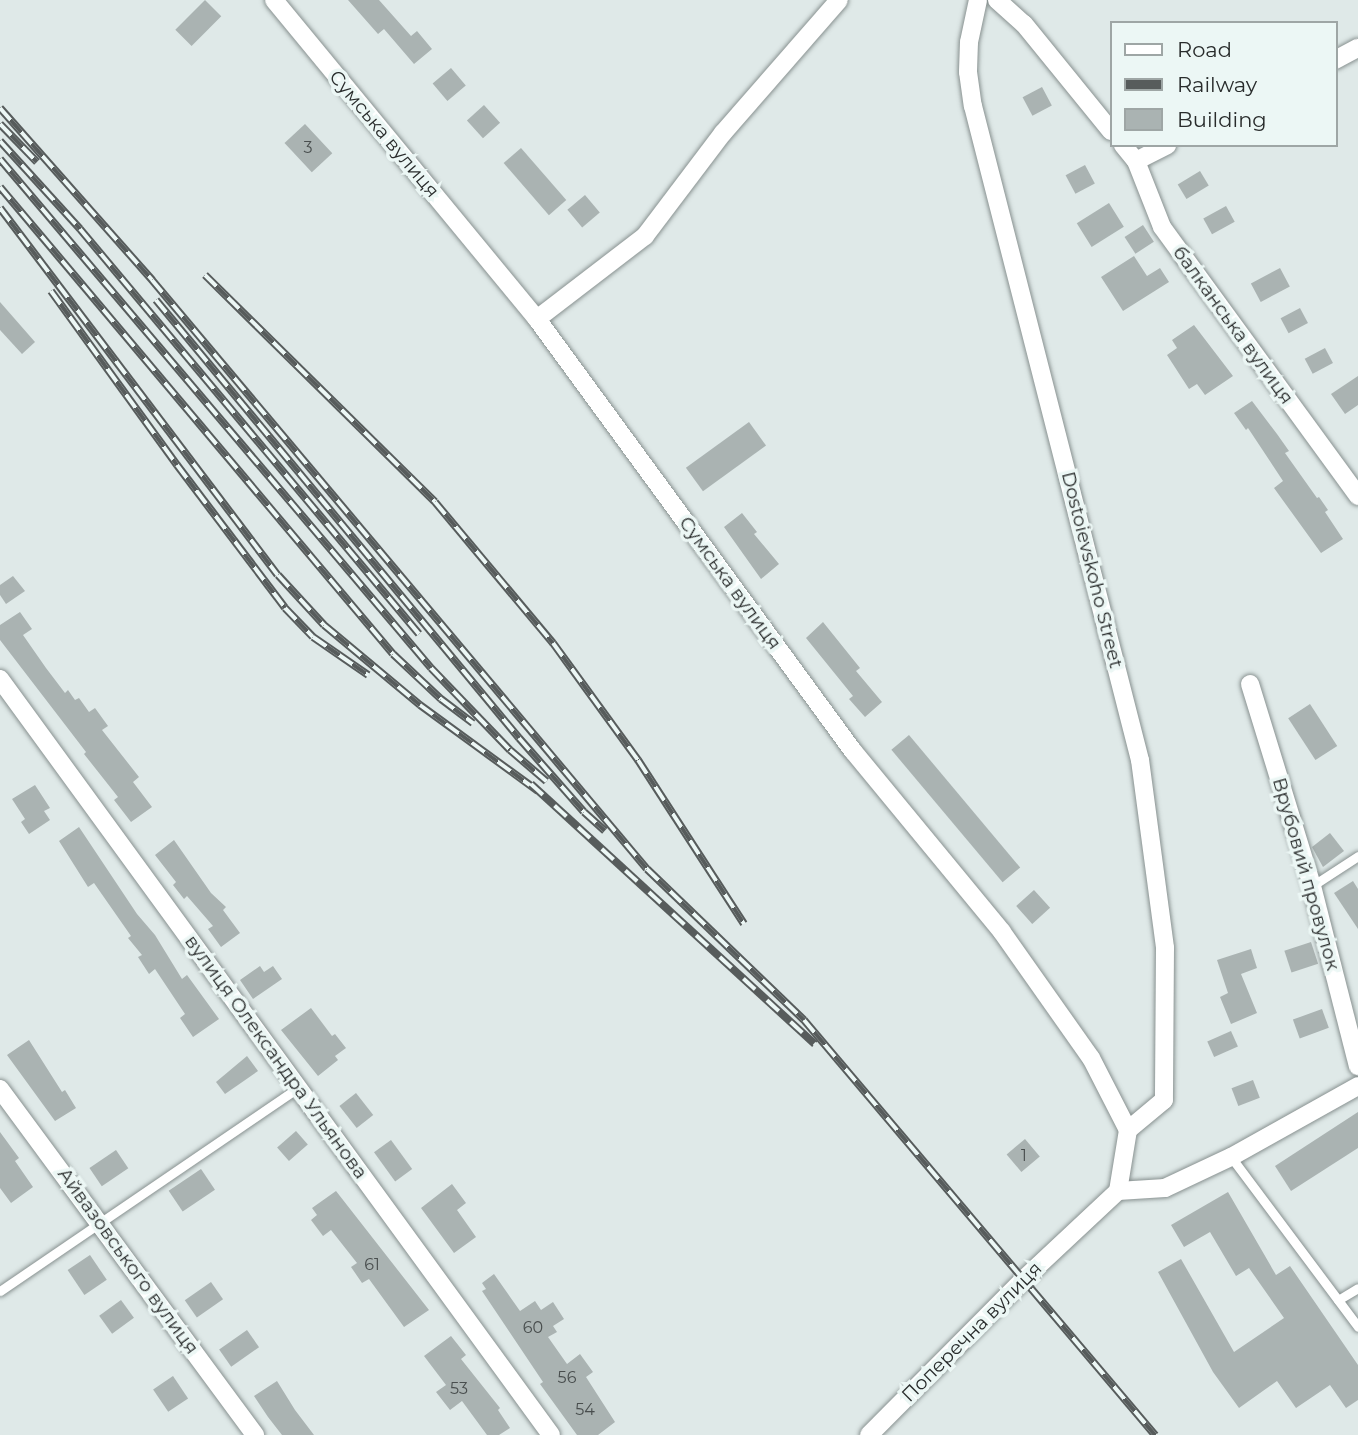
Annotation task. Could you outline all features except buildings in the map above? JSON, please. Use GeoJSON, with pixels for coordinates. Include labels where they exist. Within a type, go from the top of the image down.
{"type":"FeatureCollection","features":[{"type":"Feature","properties":{"kind":"street","name":"Сумська вулиця"},"geometry":{"type":"LineString","coordinates":[[274,0],[537,318],[853,751],[1002,932],[1091,1058],[1128,1130]]}},
{"type":"Feature","properties":{"kind":"street"},"geometry":{"type":"LineString","coordinates":[[537,318],[645,236],[723,133],[839,0]]}},
{"type":"Feature","properties":{"kind":"street","name":"Dostoievskoho Street"},"geometry":{"type":"LineString","coordinates":[[978,0],[969,42],[968,72],[973,106],[1140,760],[1146,800],[1165,948],[1164,1100],[1128,1130]]}},
{"type":"Feature","properties":{"kind":"street"},"geometry":{"type":"LineString","coordinates":[[997,0],[1024,24],[1110,130]]}},
{"type":"Feature","properties":{"kind":"street"},"geometry":{"type":"LineString","coordinates":[[1337,59],[1358,48]]}},
{"type":"Feature","properties":{"kind":"street","name":"балканська вулиця"},"geometry":{"type":"LineString","coordinates":[[1125,147],[1136,161],[1162,228],[1358,496]]}},
{"type":"Feature","properties":{"kind":"street"},"geometry":{"type":"LineString","coordinates":[[1136,161],[1163,147]]}},
{"type":"Feature","properties":{"kind":"street","name":"вулиця Олександра Ульянова"},"geometry":{"type":"LineString","coordinates":[[0,679],[551,1435]]}},
{"type":"Feature","properties":{"kind":"street","name":"Врубовий провулок"},"geometry":{"type":"LineString","coordinates":[[1250,684],[1312,887],[1358,1066]]}},
{"type":"Feature","properties":{"kind":"street"},"geometry":{"type":"LineString","coordinates":[[1128,1130],[1118,1191],[1165,1188],[1231,1157],[1358,1086]]}},
{"type":"Feature","properties":{"kind":"street","name":"Айвазовського вулиця"},"geometry":{"type":"LineString","coordinates":[[0,1089],[102,1223],[255,1435]]}},
{"type":"Feature","properties":{"kind":"street","name":"Поперечна вулиця"},"geometry":{"type":"LineString","coordinates":[[869,1435],[1075,1230],[1118,1191]]}},
{"type":"Feature","properties":{"kind":"lane"},"geometry":{"type":"LineString","coordinates":[[1312,887],[1358,856]]}},
{"type":"Feature","properties":{"kind":"lane"},"geometry":{"type":"LineString","coordinates":[[0,1291],[299,1087]]}},
{"type":"Feature","properties":{"kind":"lane"},"geometry":{"type":"LineString","coordinates":[[1231,1157],[1358,1327]]}},
{"type":"Feature","properties":{"kind":"lane"},"geometry":{"type":"LineString","coordinates":[[1338,1300],[1358,1288]]}},
{"type":"Feature","properties":{"kind":"railway"},"geometry":{"type":"LineString","coordinates":[[0,108],[152,280],[647,869],[804,1020],[1155,1435]]}},
{"type":"Feature","properties":{"kind":"railway"},"geometry":{"type":"LineString","coordinates":[[0,124],[37,162]]}},
{"type":"Feature","properties":{"kind":"railway"},"geometry":{"type":"LineString","coordinates":[[0,141],[80,229],[419,634]]}},
{"type":"Feature","properties":{"kind":"railway"},"geometry":{"type":"LineString","coordinates":[[0,159],[431,668],[510,750],[546,781]]}},
{"type":"Feature","properties":{"kind":"railway"},"geometry":{"type":"LineString","coordinates":[[0,187],[393,654],[441,699],[473,723]]}},
{"type":"Feature","properties":{"kind":"railway"},"geometry":{"type":"LineString","coordinates":[[0,208],[278,575],[324,625],[420,705],[538,791]]}},
{"type":"Feature","properties":{"kind":"railway"},"geometry":{"type":"LineString","coordinates":[[205,275],[435,502],[553,643],[638,760],[744,924]]}},
{"type":"Feature","properties":{"kind":"railway"},"geometry":{"type":"LineString","coordinates":[[51,291],[285,608],[313,637],[368,675]]}},
{"type":"Feature","properties":{"kind":"railway"},"geometry":{"type":"LineString","coordinates":[[156,300],[519,738],[584,812],[605,831]]}},
{"type":"Feature","properties":{"kind":"railway"},"geometry":{"type":"LineString","coordinates":[[531,784],[815,1044]]}}]}
